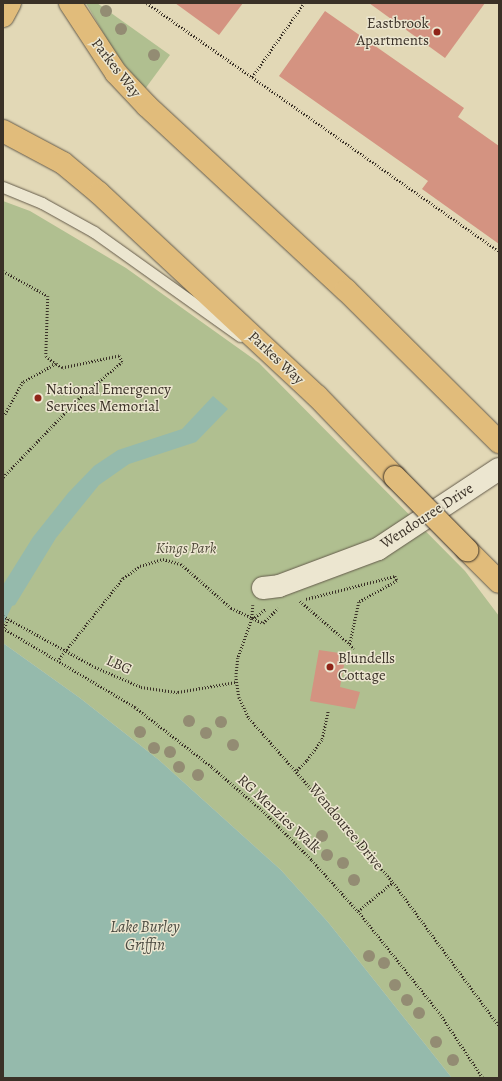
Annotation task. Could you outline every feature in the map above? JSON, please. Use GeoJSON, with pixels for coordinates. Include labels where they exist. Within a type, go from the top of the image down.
{"type":"FeatureCollection","features":[{"type":"Feature","properties":{"kind":"main road"},"geometry":{"type":"LineString","coordinates":[[3,16],[10,3]]}},
{"type":"Feature","properties":{"kind":"main road","name":"Parkes Way"},"geometry":{"type":"LineString","coordinates":[[70,3],[116,73],[147,106],[346,290],[499,442]]}},
{"type":"Feature","properties":{"kind":"main road","name":"Parkes Way"},"geometry":{"type":"LineString","coordinates":[[3,131],[40,149],[63,163],[99,193],[284,368],[317,396],[499,582]]}},
{"type":"Feature","properties":{"kind":"main road","name":"Parkes Way"},"geometry":{"type":"LineString","coordinates":[[3,138],[40,149]]}},
{"type":"Feature","properties":{"kind":"street","name":"Wendouree Drive"},"geometry":{"type":"LineString","coordinates":[[263,588],[279,586],[378,548],[499,469]]}},
{"type":"Feature","properties":{"kind":"lane"},"geometry":{"type":"LineString","coordinates":[[3,187],[42,203],[94,232],[284,368]]}},
{"type":"Feature","properties":{"kind":"path"},"geometry":{"type":"LineString","coordinates":[[147,3],[499,251]]}},
{"type":"Feature","properties":{"kind":"path"},"geometry":{"type":"LineString","coordinates":[[252,77],[304,3]]}},
{"type":"Feature","properties":{"kind":"path"},"geometry":{"type":"LineString","coordinates":[[3,271],[48,296],[46,356],[56,364],[62,368],[119,356],[122,362],[78,399],[3,477]]}},
{"type":"Feature","properties":{"kind":"path"},"geometry":{"type":"LineString","coordinates":[[4,416],[24,382],[56,364]]}},
{"type":"Feature","properties":{"kind":"path"},"geometry":{"type":"LineString","coordinates":[[59,659],[64,650],[123,578],[140,566],[163,559],[181,564],[228,606],[252,619],[263,623]]}},
{"type":"Feature","properties":{"kind":"path"},"geometry":{"type":"LineString","coordinates":[[302,594],[307,600],[395,576],[396,581],[359,602],[350,644]]}},
{"type":"Feature","properties":{"kind":"path"},"geometry":{"type":"LineString","coordinates":[[295,597],[354,648]]}},
{"type":"Feature","properties":{"kind":"path"},"geometry":{"type":"LineString","coordinates":[[3,628],[6,618]]}},
{"type":"Feature","properties":{"kind":"path","name":"LBG"},"geometry":{"type":"LineString","coordinates":[[6,618],[115,676],[150,689],[184,692],[236,682]]}},
{"type":"Feature","properties":{"kind":"path","name":"Wendouree Drive"},"geometry":{"type":"LineString","coordinates":[[252,619],[238,658],[236,682],[249,718],[297,770],[393,882],[499,1026]]}},
{"type":"Feature","properties":{"kind":"path","name":"RG Menzies Walk"},"geometry":{"type":"LineString","coordinates":[[3,628],[59,659],[135,707],[212,767],[312,860],[358,911],[438,1012],[483,1078]]}},
{"type":"Feature","properties":{"kind":"path"},"geometry":{"type":"LineString","coordinates":[[297,770],[308,760],[322,739],[328,711]]}},
{"type":"Feature","properties":{"kind":"path"},"geometry":{"type":"LineString","coordinates":[[358,911],[393,882]]}},
{"type":"Feature","properties":{"kind":"green space"},"geometry":{"type":"Polygon","coordinates":[[[86,3],[97,3],[170,55],[145,89],[116,55],[86,3]]]}},
{"type":"Feature","properties":{"kind":"green space","name":"Kings Park"},"geometry":{"type":"Polygon","coordinates":[[[3,201],[30,211],[126,268],[259,363],[465,571],[499,616],[499,1078],[452,1078],[328,922],[281,870],[159,760],[80,698],[3,643],[3,201]]]}},
{"type":"Feature","properties":{"kind":"water"},"geometry":{"type":"Polygon","coordinates":[[[213,396],[228,409],[196,442],[129,464],[99,485],[56,538],[15,605],[12,606],[3,625],[3,585],[33,537],[68,493],[94,466],[118,450],[182,429],[213,396]]]}},
{"type":"Feature","properties":{"kind":"water","name":"Lake Burley Griffin"},"geometry":{"type":"Polygon","coordinates":[[[3,643],[80,698],[159,760],[281,870],[328,922],[452,1078],[3,1078],[3,643]]]}},
{"type":"Feature","properties":{"kind":"building"},"geometry":{"type":"Polygon","coordinates":[[[175,3],[243,3],[219,35],[175,3]]]}},
{"type":"Feature","properties":{"kind":"building","name":"Eastbrook Apartments"},"geometry":{"type":"Polygon","coordinates":[[[369,3],[485,3],[445,58],[369,3]]]}},
{"type":"Feature","properties":{"kind":"building"},"geometry":{"type":"Polygon","coordinates":[[[325,11],[464,108],[458,117],[499,146],[499,244],[422,189],[428,181],[279,76],[325,11]]]}},
{"type":"Feature","properties":{"kind":"building","name":"Blundells Cottage"},"geometry":{"type":"Polygon","coordinates":[[[319,650],[346,654],[340,687],[360,692],[355,709],[310,701],[319,650]]]}},
{"type":"Feature","properties":{"kind":"place","name":"Eastbrook Apartments"},"geometry":{"type":"Point","coordinates":[437,32]}},
{"type":"Feature","properties":{"kind":"place","name":"National Emergency Services Memorial"},"geometry":{"type":"Point","coordinates":[38,398]}},
{"type":"Feature","properties":{"kind":"place","name":"Blundells Cottage"},"geometry":{"type":"Point","coordinates":[330,667]}}]}
